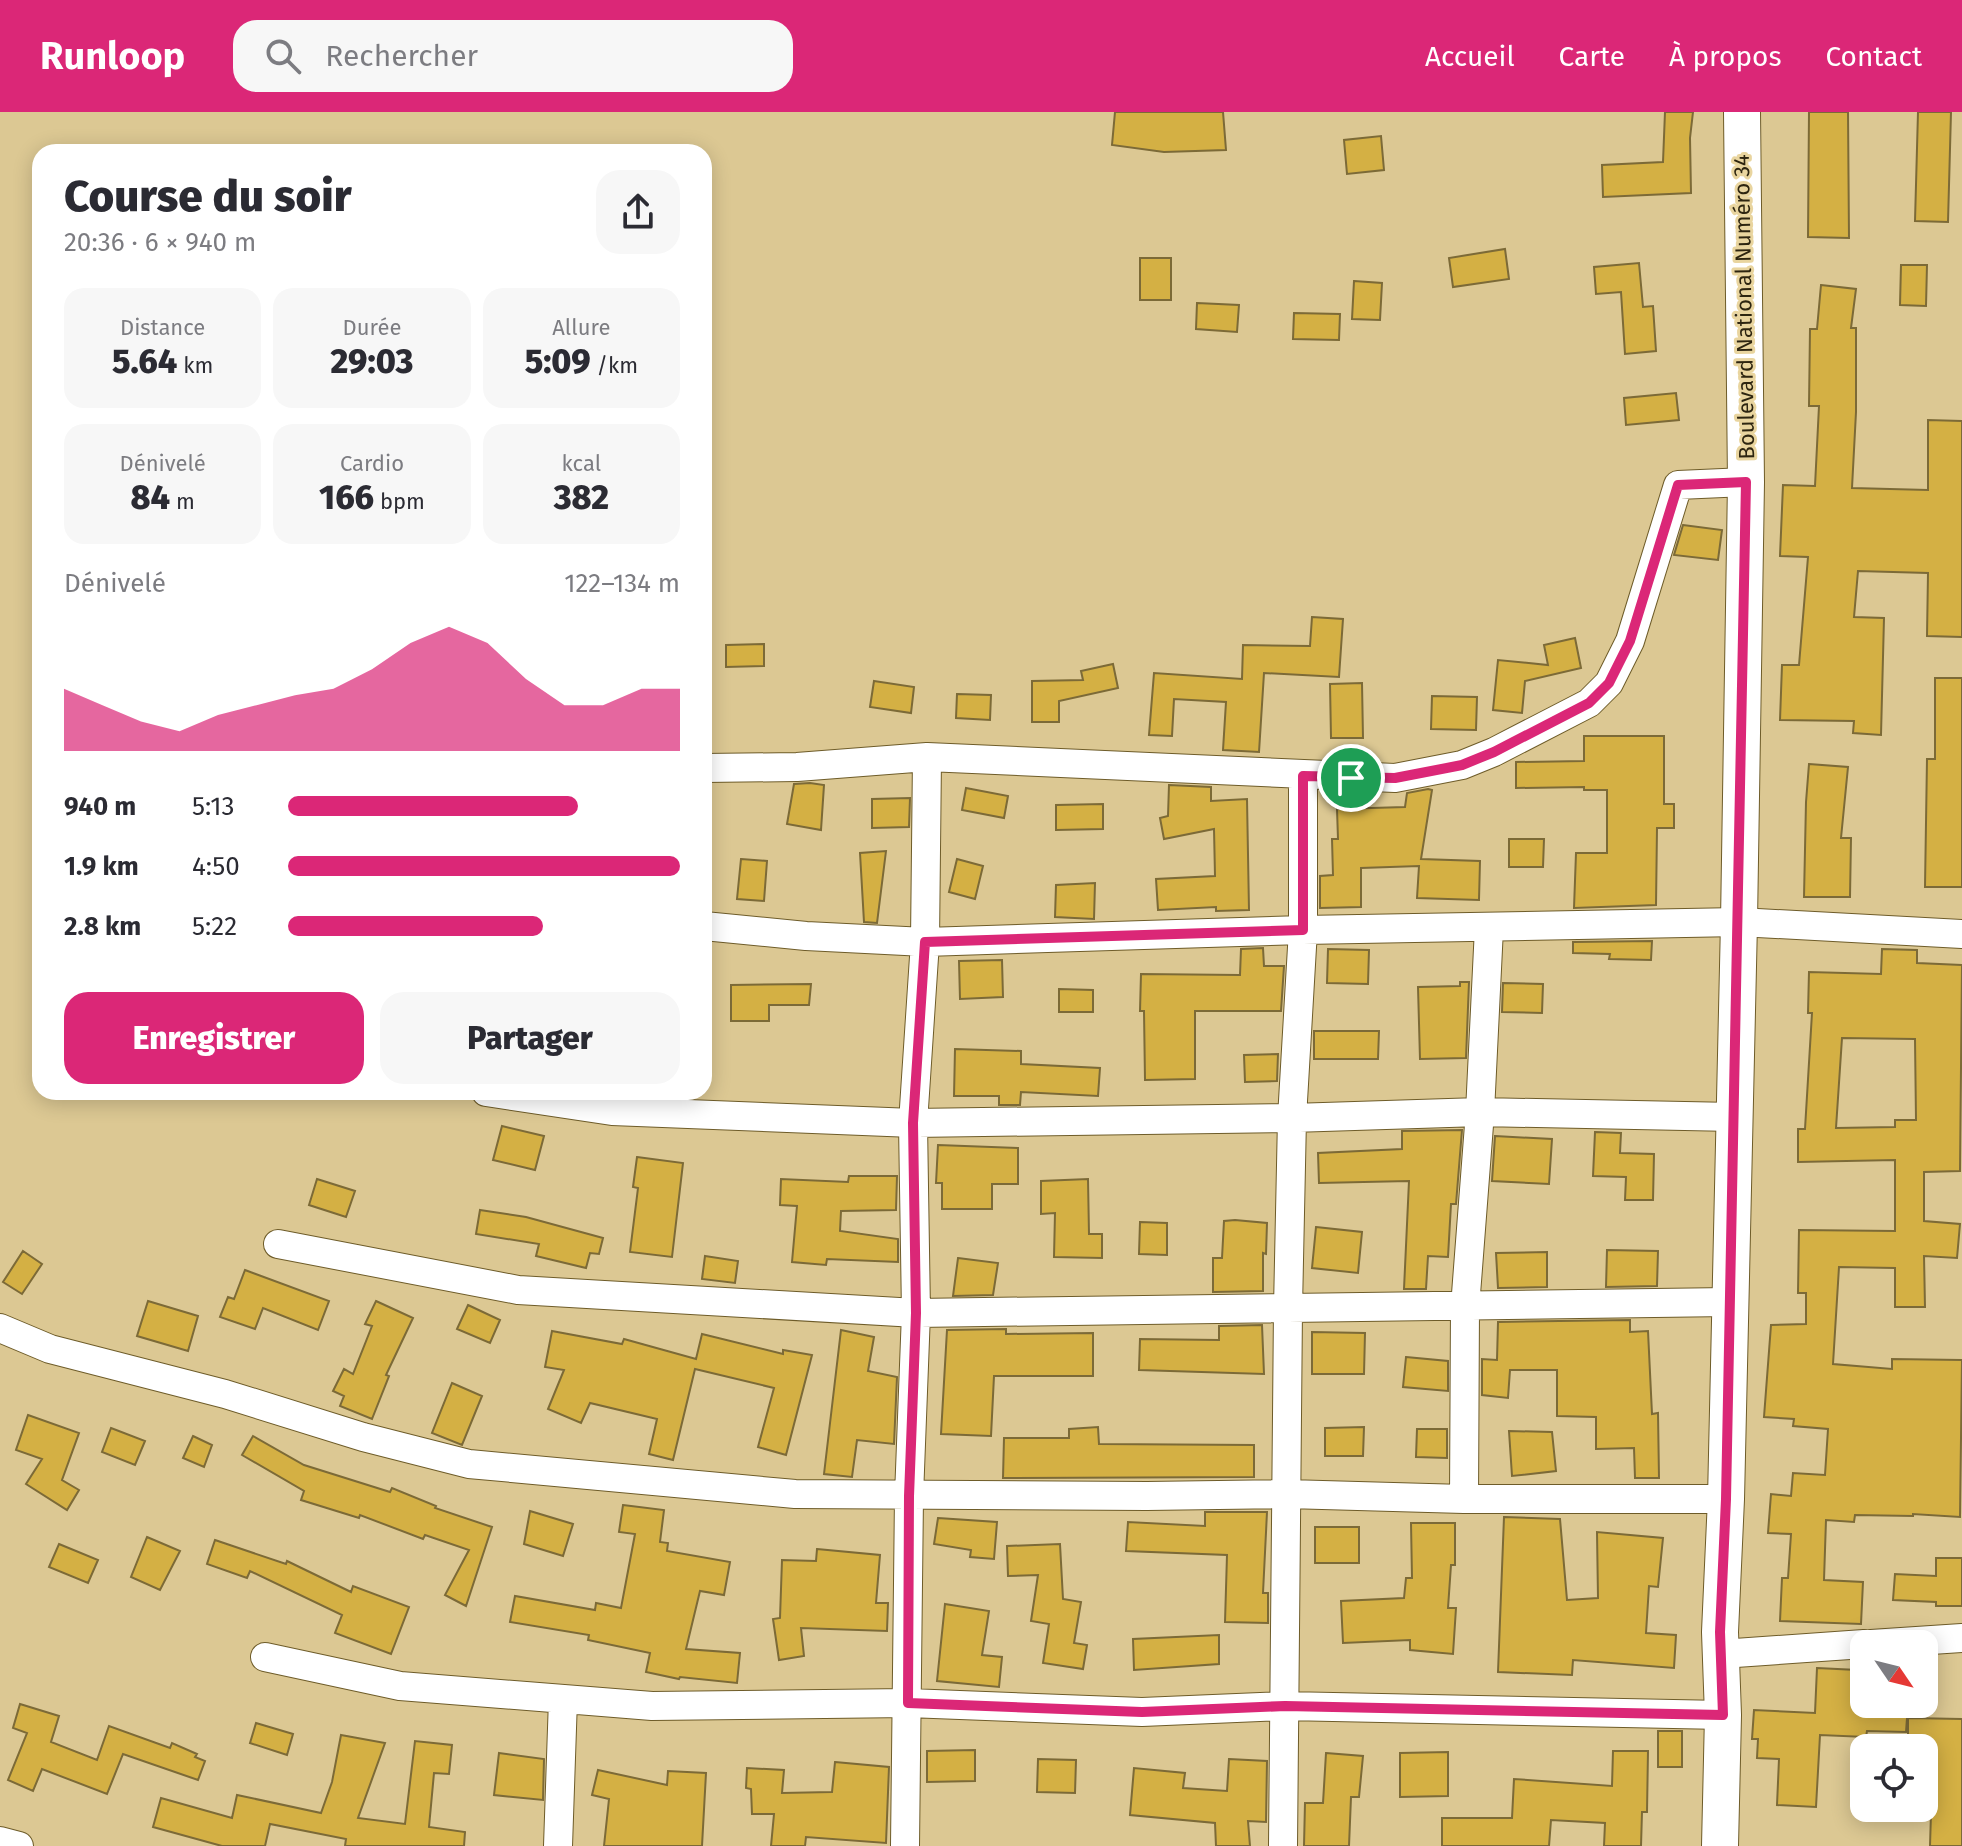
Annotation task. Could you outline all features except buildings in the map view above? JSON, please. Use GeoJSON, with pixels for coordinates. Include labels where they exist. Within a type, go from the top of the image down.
{"type":"FeatureCollection","features":[{"type":"Feature","properties":{"kind":"main road","name":"Boulevard National Numéro 34"},"geometry":{"type":"LineString","coordinates":[[1720,1846],[1723,1715],[1720,1632],[1726,1499],[1746,482],[1742,112]]}},
{"type":"Feature","properties":{"kind":"street"},"geometry":{"type":"LineString","coordinates":[[712,768],[797,767],[927,757],[1395,778],[1462,765],[1589,703],[1609,683],[1630,641],[1678,485],[1746,482]]}},
{"type":"Feature","properties":{"kind":"street"},"geometry":{"type":"LineString","coordinates":[[905,1846],[909,1496],[916,1313],[913,1123],[925,942],[927,757]]}},
{"type":"Feature","properties":{"kind":"street"},"geometry":{"type":"LineString","coordinates":[[1283,1846],[1288,1308],[1292,1118],[1303,930],[1303,776]]}},
{"type":"Feature","properties":{"kind":"street"},"geometry":{"type":"LineString","coordinates":[[712,927],[806,936],[925,942],[1303,930],[1739,922],[1962,934]]}},
{"type":"Feature","properties":{"kind":"street"},"geometry":{"type":"LineString","coordinates":[[1464,1499],[1465,1307],[1480,1112],[1489,928]]}},
{"type":"Feature","properties":{"kind":"street"},"geometry":{"type":"LineString","coordinates":[[539,1100],[612,1111],[913,1123],[1480,1112],[1734,1117]]}},
{"type":"Feature","properties":{"kind":"street"},"geometry":{"type":"LineString","coordinates":[[278,1244],[518,1290],[916,1313],[1729,1302]]}},
{"type":"Feature","properties":{"kind":"street"},"geometry":{"type":"LineString","coordinates":[[0,1328],[50,1349],[225,1394],[363,1437],[469,1464],[795,1494],[1287,1494],[1464,1499],[1726,1499]]}},
{"type":"Feature","properties":{"kind":"street"},"geometry":{"type":"LineString","coordinates":[[1938,1640],[1962,1638]]}},
{"type":"Feature","properties":{"kind":"street"},"geometry":{"type":"LineString","coordinates":[[1721,1654],[1850,1645]]}},
{"type":"Feature","properties":{"kind":"street"},"geometry":{"type":"LineString","coordinates":[[265,1657],[400,1686],[652,1706],[908,1703],[1142,1712],[1285,1706],[1723,1715]]}},
{"type":"Feature","properties":{"kind":"street"},"geometry":{"type":"LineString","coordinates":[[558,1846],[563,1699]]}},
{"type":"Feature","properties":{"kind":"street"},"geometry":{"type":"LineString","coordinates":[[0,1841],[19,1846]]}},
{"type":"Feature","properties":{"kind":"route"},"geometry":{"type":"LineString","coordinates":[[1746,482],[1726,1499],[1720,1632],[1723,1715],[1285,1706],[1142,1712],[908,1703],[909,1496],[916,1313],[913,1123],[925,942],[1303,930],[1303,776],[1351,778],[1395,778],[1462,765],[1589,703],[1609,683],[1630,641],[1678,485],[1746,482]]}}]}
